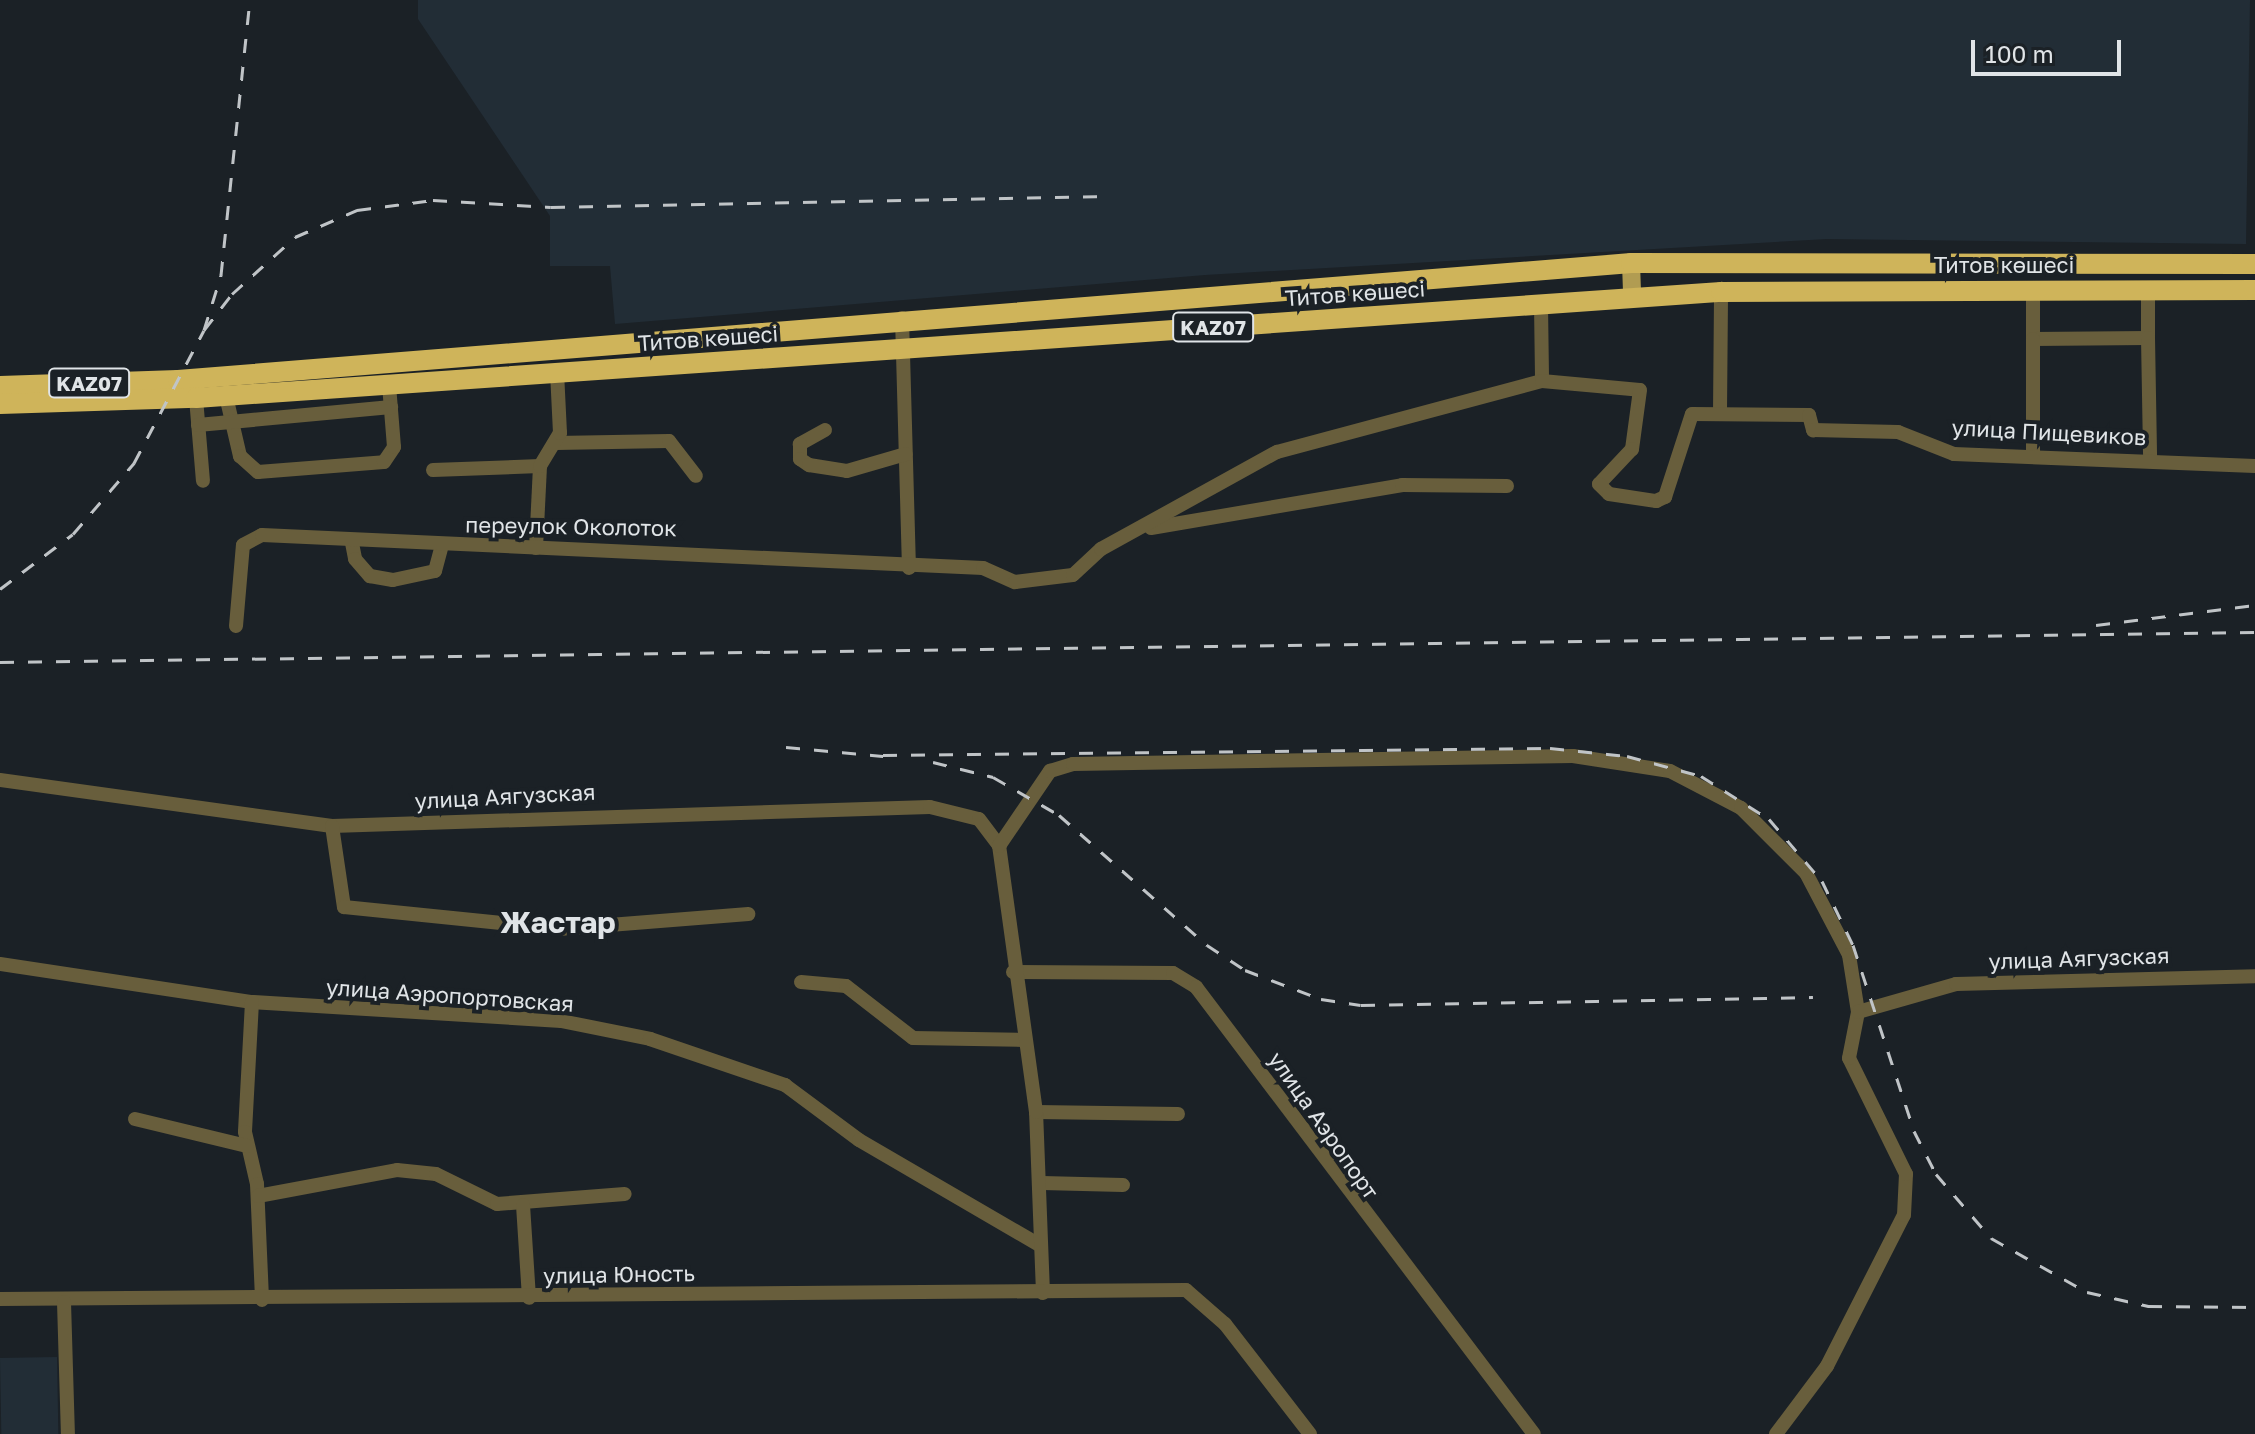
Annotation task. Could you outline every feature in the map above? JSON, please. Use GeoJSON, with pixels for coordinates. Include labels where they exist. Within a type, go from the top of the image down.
{"type":"FeatureCollection","features":[{"type":"Feature","properties":{"kind":"highway","name":"Титов көшесі"},"geometry":{"type":"LineString","coordinates":[[175,390],[282,370],[902,318],[1631,263],[2255,264]]}},
{"type":"Feature","properties":{"kind":"highway","name":"Титов көшесі"},"geometry":{"type":"LineString","coordinates":[[175,390],[196,398],[1721,292],[2255,290]]}},
{"type":"Feature","properties":{"kind":"highway","name":"KAZ07"},"geometry":{"type":"LineString","coordinates":[[0,386],[175,390]]}},
{"type":"Feature","properties":{"kind":"highway","name":"KAZ07"},"geometry":{"type":"LineString","coordinates":[[0,404],[175,390]]}},
{"type":"Feature","properties":{"kind":"main road"},"geometry":{"type":"LineString","coordinates":[[1631,263],[1632,298]]}},
{"type":"Feature","properties":{"kind":"main road"},"geometry":{"type":"LineString","coordinates":[[282,370],[285,391]]}},
{"type":"Feature","properties":{"kind":"street"},"geometry":{"type":"LineString","coordinates":[[2033,290],[2033,455]]}},
{"type":"Feature","properties":{"kind":"street"},"geometry":{"type":"LineString","coordinates":[[2148,290],[2150,458]]}},
{"type":"Feature","properties":{"kind":"street"},"geometry":{"type":"LineString","coordinates":[[1147,528],[1277,452],[1542,381],[1640,390],[1632,449],[1599,484],[1609,494],[1662,500],[1686,417],[1720,412],[1721,292]]}},
{"type":"Feature","properties":{"kind":"street"},"geometry":{"type":"LineString","coordinates":[[1541,305],[1542,381]]}},
{"type":"Feature","properties":{"kind":"street"},"geometry":{"type":"LineString","coordinates":[[902,318],[909,568]]}},
{"type":"Feature","properties":{"kind":"street"},"geometry":{"type":"LineString","coordinates":[[2033,339],[2148,338]]}},
{"type":"Feature","properties":{"kind":"street"},"geometry":{"type":"LineString","coordinates":[[536,548],[540,466],[556,443],[557,372]]}},
{"type":"Feature","properties":{"kind":"street"},"geometry":{"type":"LineString","coordinates":[[226,396],[244,465],[258,472],[384,462],[394,447],[389,385]]}},
{"type":"Feature","properties":{"kind":"street"},"geometry":{"type":"LineString","coordinates":[[196,398],[203,481]]}},
{"type":"Feature","properties":{"kind":"street"},"geometry":{"type":"LineString","coordinates":[[198,425],[391,407]]}},
{"type":"Feature","properties":{"kind":"street","name":"улица Пищевиков"},"geometry":{"type":"LineString","coordinates":[[1720,412],[1809,415],[1813,430],[1898,432],[1954,454],[2150,458],[2255,466]]}},
{"type":"Feature","properties":{"kind":"street"},"geometry":{"type":"LineString","coordinates":[[825,430],[800,444],[800,459],[847,471],[906,454]]}},
{"type":"Feature","properties":{"kind":"street"},"geometry":{"type":"LineString","coordinates":[[556,443],[669,441],[696,476]]}},
{"type":"Feature","properties":{"kind":"street"},"geometry":{"type":"LineString","coordinates":[[433,470],[540,466]]}},
{"type":"Feature","properties":{"kind":"street"},"geometry":{"type":"LineString","coordinates":[[1147,528],[1402,485],[1507,486]]}},
{"type":"Feature","properties":{"kind":"street","name":"переулок Околоток"},"geometry":{"type":"LineString","coordinates":[[236,626],[235,586],[243,545],[254,537],[352,543],[708,551],[909,568],[983,568],[1015,582],[1073,575],[1101,549],[1147,528]]}},
{"type":"Feature","properties":{"kind":"street"},"geometry":{"type":"LineString","coordinates":[[352,543],[355,559],[370,576],[393,580],[435,571],[442,544]]}},
{"type":"Feature","properties":{"kind":"street"},"geometry":{"type":"LineString","coordinates":[[1043,1293],[1038,1244],[1042,1183],[1036,1112],[1013,972],[999,846],[1050,771],[1073,764],[1573,756],[1670,771],[1741,808],[1806,873],[1849,955],[1858,1012],[1849,1058],[1906,1174],[1904,1215],[1827,1366],[1776,1434]]}},
{"type":"Feature","properties":{"kind":"street","name":"улица Аягузская"},"geometry":{"type":"LineString","coordinates":[[0,780],[332,826],[930,807],[979,819],[999,846]]}},
{"type":"Feature","properties":{"kind":"street"},"geometry":{"type":"LineString","coordinates":[[332,826],[344,907],[559,929],[748,914]]}},
{"type":"Feature","properties":{"kind":"street","name":"улица Аэропортовская"},"geometry":{"type":"LineString","coordinates":[[0,964],[252,1002],[561,1021],[650,1039],[785,1085],[859,1140],[1038,1244]]}},
{"type":"Feature","properties":{"kind":"street","name":"улица Аэропорт"},"geometry":{"type":"LineString","coordinates":[[1013,972],[1173,973],[1196,987],[1534,1434]]}},
{"type":"Feature","properties":{"kind":"street","name":"улица Аягузская"},"geometry":{"type":"LineString","coordinates":[[1858,1012],[1905,993],[1970,983],[2255,976]]}},
{"type":"Feature","properties":{"kind":"street"},"geometry":{"type":"LineString","coordinates":[[801,982],[846,986],[913,1038],[1024,1040]]}},
{"type":"Feature","properties":{"kind":"street"},"geometry":{"type":"LineString","coordinates":[[252,1002],[247,1146],[258,1196],[262,1300]]}},
{"type":"Feature","properties":{"kind":"street"},"geometry":{"type":"LineString","coordinates":[[1036,1112],[1178,1114]]}},
{"type":"Feature","properties":{"kind":"street"},"geometry":{"type":"LineString","coordinates":[[135,1119],[247,1146]]}},
{"type":"Feature","properties":{"kind":"street"},"geometry":{"type":"LineString","coordinates":[[258,1196],[397,1170],[436,1174],[497,1204],[523,1205],[625,1194]]}},
{"type":"Feature","properties":{"kind":"street"},"geometry":{"type":"LineString","coordinates":[[1042,1183],[1123,1185]]}},
{"type":"Feature","properties":{"kind":"street"},"geometry":{"type":"LineString","coordinates":[[523,1205],[529,1298]]}},
{"type":"Feature","properties":{"kind":"street","name":"улица Юность"},"geometry":{"type":"LineString","coordinates":[[0,1299],[64,1302],[1186,1290],[1225,1324],[1310,1434]]}},
{"type":"Feature","properties":{"kind":"street"},"geometry":{"type":"LineString","coordinates":[[64,1302],[68,1434]]}},
{"type":"Feature","properties":{"kind":"shaded area"},"geometry":{"type":"Polygon","coordinates":[[[418,0],[2250,0],[2246,244],[1827,239],[1205,275],[615,324],[610,266],[550,266],[550,216],[418,19],[418,0]]]}},
{"type":"Feature","properties":{"kind":"shaded area"},"geometry":{"type":"Polygon","coordinates":[[[57,1357],[58,1434],[1,1434],[0,1358],[57,1357]]]}},
{"type":"Feature","properties":{"kind":"railway"},"geometry":{"type":"LineString","coordinates":[[0,589],[73,534],[134,463],[204,330],[221,275],[250,0]]}},
{"type":"Feature","properties":{"kind":"railway"},"geometry":{"type":"LineString","coordinates":[[204,330],[232,294],[295,237],[357,210],[433,200],[551,207],[1109,196]]}},
{"type":"Feature","properties":{"kind":"railway"},"geometry":{"type":"LineString","coordinates":[[2096,625],[2255,605]]}},
{"type":"Feature","properties":{"kind":"railway"},"geometry":{"type":"LineString","coordinates":[[0,662],[2255,632]]}},
{"type":"Feature","properties":{"kind":"railway"},"geometry":{"type":"LineString","coordinates":[[786,747],[894,757]]}},
{"type":"Feature","properties":{"kind":"railway"},"geometry":{"type":"LineString","coordinates":[[883,755],[1550,748],[1627,756],[1701,776],[1769,819],[1822,881],[1853,945],[1914,1131],[1936,1174],[1991,1238],[2087,1292],[2148,1306],[2255,1307]]}},
{"type":"Feature","properties":{"kind":"railway"},"geometry":{"type":"LineString","coordinates":[[933,762],[993,777],[1059,815],[1207,945],[1245,970],[1321,999],[1361,1005],[1813,997]]}},
{"type":"Feature","properties":{"kind":"district","name":"Жастар"},"geometry":{"type":"Point","coordinates":[558,922]}}]}
